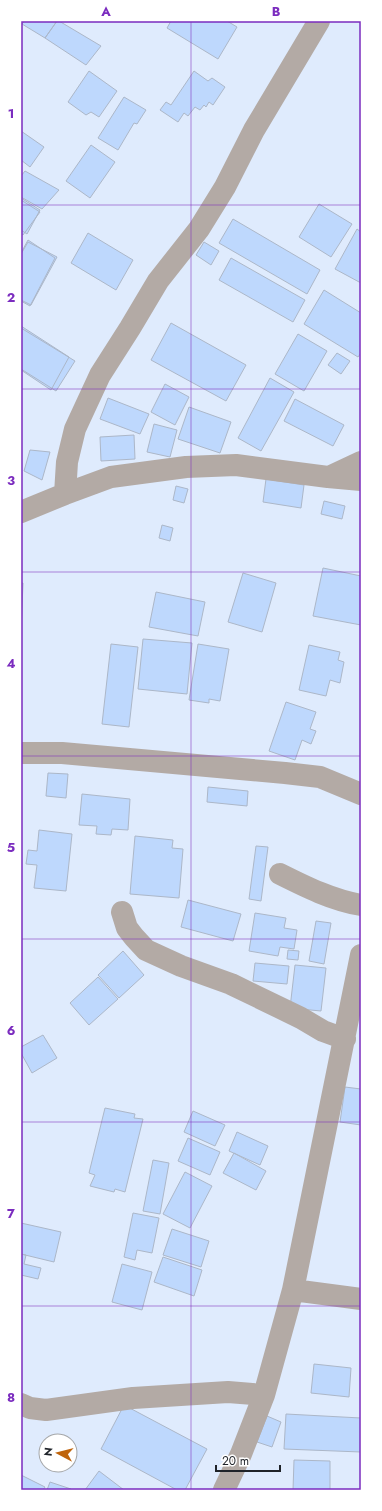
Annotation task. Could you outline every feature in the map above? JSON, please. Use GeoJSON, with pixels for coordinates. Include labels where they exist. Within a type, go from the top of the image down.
{"type":"FeatureCollection","features":[{"type":"Feature","properties":{"kind":"street"},"geometry":{"type":"LineString","coordinates":[[65,494],[67,462],[75,429],[100,374],[158,281],[199,229],[226,187],[254,130],[319,21]]}},
{"type":"Feature","properties":{"kind":"street"},"geometry":{"type":"LineString","coordinates":[[328,477],[361,462]]}},
{"type":"Feature","properties":{"kind":"street"},"geometry":{"type":"LineString","coordinates":[[21,512],[112,477],[186,467],[236,465],[361,480]]}},
{"type":"Feature","properties":{"kind":"street"},"geometry":{"type":"LineString","coordinates":[[21,753],[62,753],[292,773],[320,777],[361,794]]}},
{"type":"Feature","properties":{"kind":"street"},"geometry":{"type":"LineString","coordinates":[[280,874],[322,894],[361,905]]}},
{"type":"Feature","properties":{"kind":"street"},"geometry":{"type":"LineString","coordinates":[[122,912],[127,928],[146,950],[181,966],[231,984],[301,1018],[323,1031],[345,1039]]}},
{"type":"Feature","properties":{"kind":"street"},"geometry":{"type":"LineString","coordinates":[[224,1490],[241,1454],[264,1395],[293,1290],[360,967]]}},
{"type":"Feature","properties":{"kind":"street"},"geometry":{"type":"LineString","coordinates":[[293,1290],[361,1299]]}},
{"type":"Feature","properties":{"kind":"street"},"geometry":{"type":"LineString","coordinates":[[21,1404],[30,1408],[46,1410],[133,1398],[228,1392],[264,1395]]}},
{"type":"Feature","properties":{"kind":"building"},"geometry":{"type":"Polygon","coordinates":[[[25,21],[57,21],[45,38],[22,24],[25,21]]]}},
{"type":"Feature","properties":{"kind":"building"},"geometry":{"type":"Polygon","coordinates":[[[57,21],[101,46],[86,65],[45,38],[57,21]]]}},
{"type":"Feature","properties":{"kind":"building"},"geometry":{"type":"Polygon","coordinates":[[[171,21],[227,21],[237,27],[218,59],[167,28],[171,21]]]}},
{"type":"Feature","properties":{"kind":"building"},"geometry":{"type":"Polygon","coordinates":[[[89,71],[117,91],[99,117],[91,112],[86,115],[68,102],[89,71]]]}},
{"type":"Feature","properties":{"kind":"building"},"geometry":{"type":"Polygon","coordinates":[[[194,71],[208,81],[212,78],[225,87],[213,105],[209,102],[206,107],[204,105],[200,110],[195,107],[188,116],[184,113],[178,122],[160,110],[166,102],[171,105],[194,71]]]}},
{"type":"Feature","properties":{"kind":"building"},"geometry":{"type":"Polygon","coordinates":[[[124,97],[146,110],[137,124],[134,123],[118,150],[98,138],[124,97]]]}},
{"type":"Feature","properties":{"kind":"building"},"geometry":{"type":"Polygon","coordinates":[[[21,131],[44,147],[30,167],[21,160],[21,131]]]}},
{"type":"Feature","properties":{"kind":"building"},"geometry":{"type":"Polygon","coordinates":[[[91,145],[115,162],[90,198],[66,181],[91,145]]]}},
{"type":"Feature","properties":{"kind":"building"},"geometry":{"type":"Polygon","coordinates":[[[25,171],[59,190],[42,209],[21,197],[21,176],[25,171]]]}},
{"type":"Feature","properties":{"kind":"building"},"geometry":{"type":"Polygon","coordinates":[[[21,198],[40,210],[27,234],[21,230],[21,198]]]}},
{"type":"Feature","properties":{"kind":"building"},"geometry":{"type":"Polygon","coordinates":[[[21,200],[40,212],[23,235],[21,234],[21,200]]]}},
{"type":"Feature","properties":{"kind":"building"},"geometry":{"type":"Polygon","coordinates":[[[319,204],[352,224],[331,257],[299,237],[319,204]]]}},
{"type":"Feature","properties":{"kind":"building"},"geometry":{"type":"Polygon","coordinates":[[[233,219],[320,270],[307,294],[219,243],[233,219]]]}},
{"type":"Feature","properties":{"kind":"building"},"geometry":{"type":"Polygon","coordinates":[[[357,229],[361,232],[361,283],[335,269],[357,229]]]}},
{"type":"Feature","properties":{"kind":"building"},"geometry":{"type":"Polygon","coordinates":[[[88,233],[133,260],[116,290],[71,263],[88,233]]]}},
{"type":"Feature","properties":{"kind":"building"},"geometry":{"type":"Polygon","coordinates":[[[28,240],[55,258],[30,306],[21,301],[21,253],[28,240]]]}},
{"type":"Feature","properties":{"kind":"building"},"geometry":{"type":"Polygon","coordinates":[[[28,242],[57,257],[31,305],[21,300],[21,254],[28,242]]]}},
{"type":"Feature","properties":{"kind":"building"},"geometry":{"type":"Polygon","coordinates":[[[204,242],[219,251],[211,265],[196,255],[204,242]]]}},
{"type":"Feature","properties":{"kind":"building"},"geometry":{"type":"Polygon","coordinates":[[[231,258],[305,300],[293,322],[219,280],[231,258]]]}},
{"type":"Feature","properties":{"kind":"building"},"geometry":{"type":"Polygon","coordinates":[[[324,290],[361,313],[361,353],[358,357],[304,324],[324,290]]]}},
{"type":"Feature","properties":{"kind":"building"},"geometry":{"type":"Polygon","coordinates":[[[171,323],[246,365],[226,401],[151,360],[171,323]]]}},
{"type":"Feature","properties":{"kind":"building"},"geometry":{"type":"Polygon","coordinates":[[[21,326],[69,357],[51,390],[21,370],[21,326]]]}},
{"type":"Feature","properties":{"kind":"building"},"geometry":{"type":"Polygon","coordinates":[[[21,328],[75,361],[56,391],[21,369],[21,328]]]}},
{"type":"Feature","properties":{"kind":"building"},"geometry":{"type":"Polygon","coordinates":[[[298,334],[327,351],[304,391],[275,374],[298,334]]]}},
{"type":"Feature","properties":{"kind":"building"},"geometry":{"type":"Polygon","coordinates":[[[337,353],[350,361],[341,374],[328,365],[337,353]]]}},
{"type":"Feature","properties":{"kind":"building"},"geometry":{"type":"Polygon","coordinates":[[[270,378],[294,392],[261,451],[238,438],[270,378]]]}},
{"type":"Feature","properties":{"kind":"building"},"geometry":{"type":"Polygon","coordinates":[[[165,384],[189,397],[175,425],[151,412],[165,384]]]}},
{"type":"Feature","properties":{"kind":"building"},"geometry":{"type":"Polygon","coordinates":[[[108,398],[149,414],[140,434],[100,419],[108,398]]]}},
{"type":"Feature","properties":{"kind":"building"},"geometry":{"type":"Polygon","coordinates":[[[295,399],[344,425],[333,446],[284,421],[295,399]]]}},
{"type":"Feature","properties":{"kind":"building"},"geometry":{"type":"Polygon","coordinates":[[[189,407],[231,422],[220,453],[178,439],[189,407]]]}},
{"type":"Feature","properties":{"kind":"building"},"geometry":{"type":"Polygon","coordinates":[[[154,424],[177,430],[170,457],[147,452],[154,424]]]}},
{"type":"Feature","properties":{"kind":"building"},"geometry":{"type":"Polygon","coordinates":[[[134,435],[135,459],[101,461],[100,437],[134,435]]]}},
{"type":"Feature","properties":{"kind":"building"},"geometry":{"type":"Polygon","coordinates":[[[30,450],[50,452],[42,480],[24,471],[30,450]]]}},
{"type":"Feature","properties":{"kind":"building"},"geometry":{"type":"Polygon","coordinates":[[[266,479],[304,485],[301,508],[263,502],[266,479]]]}},
{"type":"Feature","properties":{"kind":"building"},"geometry":{"type":"Polygon","coordinates":[[[176,486],[188,489],[184,503],[173,500],[176,486]]]}},
{"type":"Feature","properties":{"kind":"building"},"geometry":{"type":"Polygon","coordinates":[[[324,501],[345,506],[342,519],[321,514],[324,501]]]}},
{"type":"Feature","properties":{"kind":"building"},"geometry":{"type":"Polygon","coordinates":[[[162,525],[173,528],[170,541],[159,538],[162,525]]]}},
{"type":"Feature","properties":{"kind":"building"},"geometry":{"type":"Polygon","coordinates":[[[323,568],[361,576],[361,625],[313,616],[323,568]]]}},
{"type":"Feature","properties":{"kind":"building"},"geometry":{"type":"Polygon","coordinates":[[[243,573],[276,583],[262,632],[228,622],[243,573]]]}},
{"type":"Feature","properties":{"kind":"building"},"geometry":{"type":"Polygon","coordinates":[[[21,583],[23,583],[21,631],[21,583]]]}},
{"type":"Feature","properties":{"kind":"building"},"geometry":{"type":"Polygon","coordinates":[[[156,592],[205,602],[198,636],[149,627],[156,592]]]}},
{"type":"Feature","properties":{"kind":"building"},"geometry":{"type":"Polygon","coordinates":[[[143,639],[192,643],[187,694],[138,689],[143,639]]]}},
{"type":"Feature","properties":{"kind":"building"},"geometry":{"type":"Polygon","coordinates":[[[111,644],[138,647],[129,727],[102,724],[111,644]]]}},
{"type":"Feature","properties":{"kind":"building"},"geometry":{"type":"Polygon","coordinates":[[[198,644],[229,649],[220,701],[209,699],[209,703],[189,700],[198,644]]]}},
{"type":"Feature","properties":{"kind":"building"},"geometry":{"type":"Polygon","coordinates":[[[309,645],[340,652],[338,660],[344,662],[340,683],[330,680],[326,696],[299,690],[309,645]]]}},
{"type":"Feature","properties":{"kind":"building"},"geometry":{"type":"Polygon","coordinates":[[[286,702],[316,712],[310,729],[316,731],[311,744],[302,740],[295,760],[269,751],[286,702]]]}},
{"type":"Feature","properties":{"kind":"building"},"geometry":{"type":"Polygon","coordinates":[[[48,773],[68,774],[66,798],[46,796],[48,773]]]}},
{"type":"Feature","properties":{"kind":"building"},"geometry":{"type":"Polygon","coordinates":[[[208,787],[248,791],[247,806],[207,802],[208,787]]]}},
{"type":"Feature","properties":{"kind":"building"},"geometry":{"type":"Polygon","coordinates":[[[82,794],[130,799],[128,830],[112,829],[111,835],[96,834],[97,826],[79,825],[82,794]]]}},
{"type":"Feature","properties":{"kind":"building"},"geometry":{"type":"Polygon","coordinates":[[[39,830],[72,834],[66,891],[34,888],[37,865],[26,864],[28,850],[37,851],[39,830]]]}},
{"type":"Feature","properties":{"kind":"building"},"geometry":{"type":"Polygon","coordinates":[[[135,836],[173,840],[172,848],[183,849],[179,898],[130,894],[135,836]]]}},
{"type":"Feature","properties":{"kind":"building"},"geometry":{"type":"Polygon","coordinates":[[[256,846],[268,847],[261,901],[249,899],[256,846]]]}},
{"type":"Feature","properties":{"kind":"building"},"geometry":{"type":"Polygon","coordinates":[[[188,900],[241,914],[233,941],[181,927],[188,900]]]}},
{"type":"Feature","properties":{"kind":"building"},"geometry":{"type":"Polygon","coordinates":[[[255,913],[286,918],[284,928],[297,930],[294,949],[280,947],[278,956],[249,951],[255,913]]]}},
{"type":"Feature","properties":{"kind":"building"},"geometry":{"type":"Polygon","coordinates":[[[316,921],[331,923],[324,964],[309,961],[316,921]]]}},
{"type":"Feature","properties":{"kind":"building"},"geometry":{"type":"Polygon","coordinates":[[[288,950],[299,951],[298,960],[287,959],[288,950]]]}},
{"type":"Feature","properties":{"kind":"building"},"geometry":{"type":"Polygon","coordinates":[[[123,951],[144,975],[119,998],[98,975],[123,951]]]}},
{"type":"Feature","properties":{"kind":"building"},"geometry":{"type":"Polygon","coordinates":[[[255,963],[289,966],[287,984],[253,981],[255,963]]]}},
{"type":"Feature","properties":{"kind":"building"},"geometry":{"type":"Polygon","coordinates":[[[295,965],[326,968],[321,1011],[290,1008],[295,965]]]}},
{"type":"Feature","properties":{"kind":"building"},"geometry":{"type":"Polygon","coordinates":[[[98,977],[118,999],[89,1025],[70,1003],[98,977]]]}},
{"type":"Feature","properties":{"kind":"building"},"geometry":{"type":"Polygon","coordinates":[[[43,1035],[57,1058],[32,1073],[21,1053],[21,1047],[43,1035]]]}},
{"type":"Feature","properties":{"kind":"building"},"geometry":{"type":"Polygon","coordinates":[[[345,1087],[361,1089],[361,1125],[340,1122],[345,1087]]]}},
{"type":"Feature","properties":{"kind":"building"},"geometry":{"type":"Polygon","coordinates":[[[105,1108],[135,1114],[134,1118],[143,1119],[125,1192],[115,1189],[114,1192],[90,1186],[95,1175],[89,1173],[105,1108]]]}},
{"type":"Feature","properties":{"kind":"building"},"geometry":{"type":"Polygon","coordinates":[[[193,1111],[225,1125],[215,1146],[184,1132],[193,1111]]]}},
{"type":"Feature","properties":{"kind":"building"},"geometry":{"type":"Polygon","coordinates":[[[237,1132],[268,1146],[260,1165],[229,1151],[237,1132]]]}},
{"type":"Feature","properties":{"kind":"building"},"geometry":{"type":"Polygon","coordinates":[[[188,1138],[220,1152],[210,1175],[178,1161],[188,1138]]]}},
{"type":"Feature","properties":{"kind":"building"},"geometry":{"type":"Polygon","coordinates":[[[234,1153],[266,1171],[256,1190],[223,1173],[234,1153]]]}},
{"type":"Feature","properties":{"kind":"building"},"geometry":{"type":"Polygon","coordinates":[[[153,1160],[169,1163],[160,1214],[143,1211],[153,1160]]]}},
{"type":"Feature","properties":{"kind":"building"},"geometry":{"type":"Polygon","coordinates":[[[185,1172],[212,1186],[190,1228],[163,1214],[185,1172]]]}},
{"type":"Feature","properties":{"kind":"building"},"geometry":{"type":"Polygon","coordinates":[[[133,1213],[159,1218],[152,1253],[137,1250],[135,1260],[124,1257],[133,1213]]]}},
{"type":"Feature","properties":{"kind":"building"},"geometry":{"type":"Polygon","coordinates":[[[21,1223],[61,1232],[54,1262],[21,1254],[21,1223]]]}},
{"type":"Feature","properties":{"kind":"building"},"geometry":{"type":"Polygon","coordinates":[[[172,1229],[209,1241],[201,1267],[163,1255],[172,1229]]]}},
{"type":"Feature","properties":{"kind":"building"},"geometry":{"type":"Polygon","coordinates":[[[21,1254],[26,1255],[24,1264],[41,1268],[38,1279],[21,1275],[21,1254]]]}},
{"type":"Feature","properties":{"kind":"building"},"geometry":{"type":"Polygon","coordinates":[[[163,1257],[202,1270],[194,1296],[154,1282],[163,1257]]]}},
{"type":"Feature","properties":{"kind":"building"},"geometry":{"type":"Polygon","coordinates":[[[122,1264],[152,1272],[142,1310],[112,1302],[122,1264]]]}},
{"type":"Feature","properties":{"kind":"building"},"geometry":{"type":"Polygon","coordinates":[[[314,1364],[351,1368],[349,1397],[311,1393],[314,1364]]]}},
{"type":"Feature","properties":{"kind":"building"},"geometry":{"type":"Polygon","coordinates":[[[124,1405],[207,1449],[185,1490],[177,1490],[101,1449],[124,1405]]]}},
{"type":"Feature","properties":{"kind":"building"},"geometry":{"type":"Polygon","coordinates":[[[286,1414],[361,1418],[361,1452],[284,1449],[286,1414]]]}},
{"type":"Feature","properties":{"kind":"building"},"geometry":{"type":"Polygon","coordinates":[[[267,1416],[281,1422],[272,1447],[257,1442],[267,1416]]]}},
{"type":"Feature","properties":{"kind":"building"},"geometry":{"type":"Polygon","coordinates":[[[294,1460],[330,1461],[330,1490],[293,1490],[294,1460]]]}},
{"type":"Feature","properties":{"kind":"building"},"geometry":{"type":"Polygon","coordinates":[[[99,1471],[124,1490],[85,1490],[99,1471]]]}},
{"type":"Feature","properties":{"kind":"building"},"geometry":{"type":"Polygon","coordinates":[[[21,1475],[45,1487],[43,1490],[21,1490],[21,1475]]]}},
{"type":"Feature","properties":{"kind":"building"},"geometry":{"type":"Polygon","coordinates":[[[50,1482],[71,1489],[47,1490],[50,1482]]]}}]}
